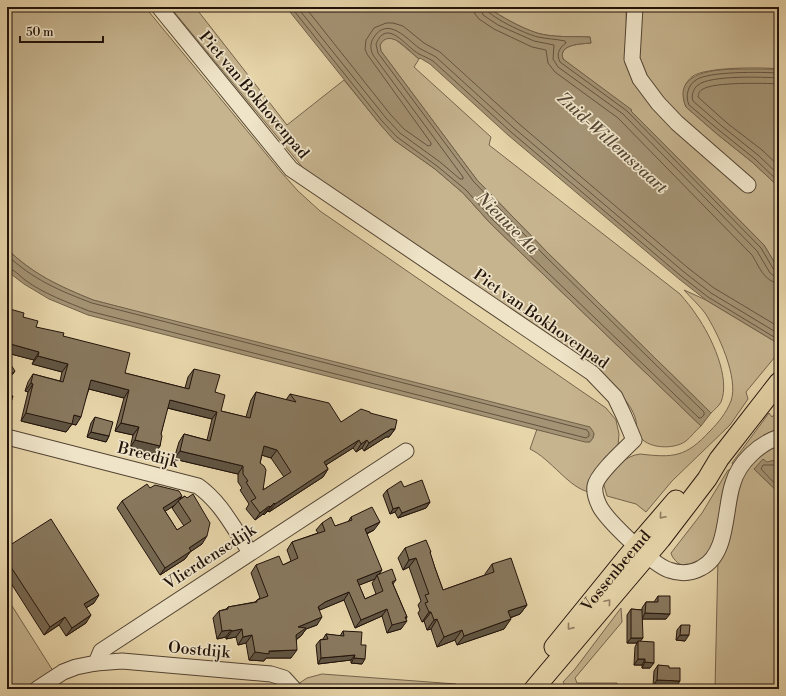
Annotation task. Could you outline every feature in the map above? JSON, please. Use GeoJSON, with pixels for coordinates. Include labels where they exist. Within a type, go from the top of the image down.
{"type":"FeatureCollection","features":[{"type":"Feature","properties":{"kind":"main road","name":"Vossenbeemd"},"geometry":{"type":"LineString","coordinates":[[534,689],[565,651],[583,632],[696,476],[719,459],[765,398],[779,382]]}},
{"type":"Feature","properties":{"kind":"main road","name":"Vossenbeemd"},"geometry":{"type":"LineString","coordinates":[[520,689],[642,551]]}},
{"type":"Feature","properties":{"kind":"street","name":"Piet van Bokhovenpad"},"geometry":{"type":"LineString","coordinates":[[159,7],[290,170],[592,373],[615,397],[634,440],[599,476],[594,488],[597,501],[603,512],[614,525],[655,563],[668,570],[680,573],[687,573],[706,565],[720,546],[733,483],[739,470],[750,456],[762,445],[779,437]]}},
{"type":"Feature","properties":{"kind":"street"},"geometry":{"type":"LineString","coordinates":[[636,7],[632,59],[640,79],[658,103],[677,123],[748,185]]}},
{"type":"Feature","properties":{"kind":"street","name":"Breedijk"},"geometry":{"type":"LineString","coordinates":[[7,437],[198,486],[209,493],[218,504],[250,552]]}},
{"type":"Feature","properties":{"kind":"street","name":"Vlierdensedijk"},"geometry":{"type":"LineString","coordinates":[[96,663],[101,651],[406,451]]}},
{"type":"Feature","properties":{"kind":"street","name":"Oostdijk"},"geometry":{"type":"LineString","coordinates":[[96,663],[122,661],[271,674],[284,678],[294,689]]}},
{"type":"Feature","properties":{"kind":"street"},"geometry":{"type":"LineString","coordinates":[[37,689],[63,672],[76,667],[96,663]]}},
{"type":"Feature","properties":{"kind":"shaded area"},"geometry":{"type":"Polygon","coordinates":[[[7,7],[145,7],[281,172],[298,191],[320,211],[606,408],[616,420],[619,434],[618,446],[589,492],[574,485],[545,459],[530,449],[537,429],[589,442],[593,438],[594,434],[93,300],[47,279],[17,258],[7,249],[7,7]]]}},
{"type":"Feature","properties":{"kind":"shaded area"},"geometry":{"type":"Polygon","coordinates":[[[170,7],[195,7],[287,125],[344,80],[394,140],[435,169],[463,193],[490,223],[701,426],[686,441],[675,446],[661,447],[643,440],[637,431],[636,419],[633,413],[627,402],[616,389],[313,180],[170,7]]]}},
{"type":"Feature","properties":{"kind":"shaded area"},"geometry":{"type":"Polygon","coordinates":[[[487,7],[626,7],[627,62],[642,94],[658,113],[737,180],[748,193],[756,185],[708,140],[664,102],[649,85],[644,75],[639,56],[640,19],[645,7],[779,7],[779,69],[734,68],[700,73],[693,76],[687,82],[683,94],[686,107],[752,162],[779,187],[779,270],[764,245],[631,110],[563,59],[562,54],[564,50],[571,46],[591,43],[590,37],[543,35],[511,22],[487,7]]]}},
{"type":"Feature","properties":{"kind":"shaded area"},"geometry":{"type":"Polygon","coordinates":[[[387,38],[395,39],[419,59],[414,67],[491,137],[489,145],[680,294],[695,313],[708,334],[718,358],[723,381],[723,392],[721,402],[711,413],[547,252],[477,180],[381,51],[380,45],[383,40],[387,38]]]}},
{"type":"Feature","properties":{"kind":"shaded area"},"geometry":{"type":"Polygon","coordinates":[[[684,290],[706,300],[779,344],[779,352],[746,392],[748,399],[730,425],[672,481],[646,512],[636,504],[607,496],[603,482],[623,461],[634,455],[640,454],[662,456],[679,454],[694,446],[722,417],[731,401],[733,391],[730,368],[716,332],[705,313],[684,290]]]}},
{"type":"Feature","properties":{"kind":"shaded area"},"geometry":{"type":"Polygon","coordinates":[[[779,409],[779,431],[733,465],[732,463],[769,413],[772,417],[779,409]]]}},
{"type":"Feature","properties":{"kind":"shaded area"},"geometry":{"type":"Polygon","coordinates":[[[779,443],[779,464],[775,460],[754,469],[779,493],[779,689],[715,689],[718,557],[739,483],[754,459],[779,443]]]}},
{"type":"Feature","properties":{"kind":"shaded area"},"geometry":{"type":"Polygon","coordinates":[[[728,470],[731,472],[721,519],[713,544],[703,560],[699,563],[683,566],[676,561],[671,553],[702,513],[728,470]]]}},
{"type":"Feature","properties":{"kind":"shaded area"},"geometry":{"type":"Polygon","coordinates":[[[7,598],[55,674],[31,689],[7,689],[7,598]]]}},
{"type":"Feature","properties":{"kind":"shaded area"},"geometry":{"type":"Polygon","coordinates":[[[621,608],[622,622],[575,678],[577,683],[617,683],[616,689],[570,689],[566,687],[563,682],[575,669],[621,608]]]}},
{"type":"Feature","properties":{"kind":"shaded area"},"geometry":{"type":"Polygon","coordinates":[[[322,674],[456,684],[457,689],[393,689],[360,687],[351,689],[302,689],[298,684],[307,678],[322,674]]]}},
{"type":"Feature","properties":{"kind":"water"},"geometry":{"type":"Polygon","coordinates":[[[286,7],[487,7],[511,22],[543,35],[590,37],[591,43],[571,46],[564,50],[562,54],[563,59],[632,110],[631,111],[764,245],[779,270],[779,344],[706,300],[508,135],[430,64],[420,58],[419,59],[400,42],[389,38],[384,40],[380,45],[381,51],[477,180],[547,252],[711,413],[701,426],[490,223],[463,193],[435,169],[394,140],[286,7]]]}},
{"type":"Feature","properties":{"kind":"water"},"geometry":{"type":"Polygon","coordinates":[[[729,69],[779,69],[779,187],[752,162],[686,107],[683,94],[686,84],[693,77],[704,73],[729,69]]]}},
{"type":"Feature","properties":{"kind":"water"},"geometry":{"type":"Polygon","coordinates":[[[7,249],[27,266],[47,279],[93,300],[590,427],[594,433],[593,438],[590,442],[585,442],[88,315],[49,299],[24,284],[7,271],[7,249]]]}},
{"type":"Feature","properties":{"kind":"water"},"geometry":{"type":"Polygon","coordinates":[[[763,459],[767,462],[775,460],[779,464],[779,493],[754,469],[763,459]]]}},
{"type":"Feature","properties":{"kind":"building"},"geometry":{"type":"Polygon","coordinates":[[[10,309],[24,313],[23,317],[38,321],[36,327],[64,333],[63,336],[130,353],[125,373],[189,389],[194,369],[220,375],[215,392],[225,395],[221,411],[250,418],[256,392],[296,402],[290,394],[329,403],[341,422],[361,409],[397,420],[395,429],[391,429],[369,443],[367,440],[361,444],[359,440],[324,462],[328,469],[260,513],[251,501],[256,498],[246,482],[248,481],[243,474],[243,466],[180,451],[184,434],[210,441],[217,412],[170,400],[161,434],[160,446],[135,440],[139,427],[121,423],[129,390],[91,380],[81,417],[74,415],[72,424],[26,413],[33,384],[31,383],[33,374],[63,382],[68,364],[38,356],[39,352],[7,343],[8,318],[10,309]],[[264,446],[260,463],[266,470],[263,490],[291,472],[277,450],[264,446]]]}},
{"type":"Feature","properties":{"kind":"building"},"geometry":{"type":"Polygon","coordinates":[[[7,359],[15,371],[8,376],[7,374],[7,359]]]}},
{"type":"Feature","properties":{"kind":"building"},"geometry":{"type":"Polygon","coordinates":[[[7,394],[13,396],[9,409],[7,408],[7,394]]]}},
{"type":"Feature","properties":{"kind":"building"},"geometry":{"type":"Polygon","coordinates":[[[95,417],[113,422],[109,436],[91,432],[95,417]]]}},
{"type":"Feature","properties":{"kind":"building"},"geometry":{"type":"Polygon","coordinates":[[[422,480],[430,502],[402,513],[399,507],[393,509],[387,490],[401,481],[404,487],[422,480]]]}},
{"type":"Feature","properties":{"kind":"building"},"geometry":{"type":"Polygon","coordinates":[[[147,484],[150,488],[155,485],[179,491],[182,496],[163,508],[177,530],[191,521],[178,501],[185,496],[187,498],[193,494],[210,523],[207,536],[189,548],[191,551],[165,568],[122,501],[147,484]]]}},
{"type":"Feature","properties":{"kind":"building"},"geometry":{"type":"Polygon","coordinates":[[[372,507],[380,522],[365,529],[382,570],[357,580],[365,599],[383,591],[377,575],[392,569],[396,580],[392,582],[407,617],[405,617],[407,621],[392,625],[387,609],[361,620],[349,592],[325,602],[318,607],[322,617],[298,627],[306,628],[296,635],[297,650],[269,651],[269,654],[255,652],[252,635],[243,637],[242,629],[222,631],[219,611],[228,609],[228,607],[257,602],[257,600],[268,596],[256,565],[279,556],[283,565],[298,558],[292,542],[325,531],[322,523],[331,517],[335,526],[352,520],[351,517],[372,507]]]}},
{"type":"Feature","properties":{"kind":"building"},"geometry":{"type":"Polygon","coordinates":[[[51,519],[99,595],[84,604],[91,615],[72,628],[65,617],[50,627],[7,561],[7,547],[51,519]]]}},
{"type":"Feature","properties":{"kind":"building"},"geometry":{"type":"Polygon","coordinates":[[[426,540],[443,590],[494,572],[492,564],[511,558],[527,605],[508,611],[511,619],[464,636],[462,630],[444,637],[437,619],[434,620],[425,603],[428,602],[425,595],[429,594],[416,558],[409,560],[405,548],[426,540]]]}},
{"type":"Feature","properties":{"kind":"building"},"geometry":{"type":"Polygon","coordinates":[[[658,596],[670,596],[670,614],[645,613],[646,602],[658,602],[658,596]]]}},
{"type":"Feature","properties":{"kind":"building"},"geometry":{"type":"Polygon","coordinates":[[[631,609],[642,610],[643,638],[631,638],[631,609]]]}},
{"type":"Feature","properties":{"kind":"building"},"geometry":{"type":"Polygon","coordinates":[[[681,625],[690,625],[689,635],[680,635],[681,625]]]}},
{"type":"Feature","properties":{"kind":"building"},"geometry":{"type":"Polygon","coordinates":[[[343,631],[362,632],[361,645],[366,645],[365,659],[354,658],[355,655],[321,658],[320,640],[328,639],[326,634],[344,636],[343,631]]]}},
{"type":"Feature","properties":{"kind":"building"},"geometry":{"type":"Polygon","coordinates":[[[638,641],[654,642],[654,663],[645,662],[645,659],[638,659],[638,641]]]}},
{"type":"Feature","properties":{"kind":"building"},"geometry":{"type":"Polygon","coordinates":[[[658,665],[669,666],[669,668],[680,668],[680,681],[657,680],[658,665]]]}},
{"type":"Feature","properties":{"kind":"water label","name":"Zuid-Willemsvaart"},"geometry":{"type":"Point","coordinates":[612,143]}},
{"type":"Feature","properties":{"kind":"water label","name":"Nieuwe Aa"},"geometry":{"type":"Point","coordinates":[507,223]}}]}
